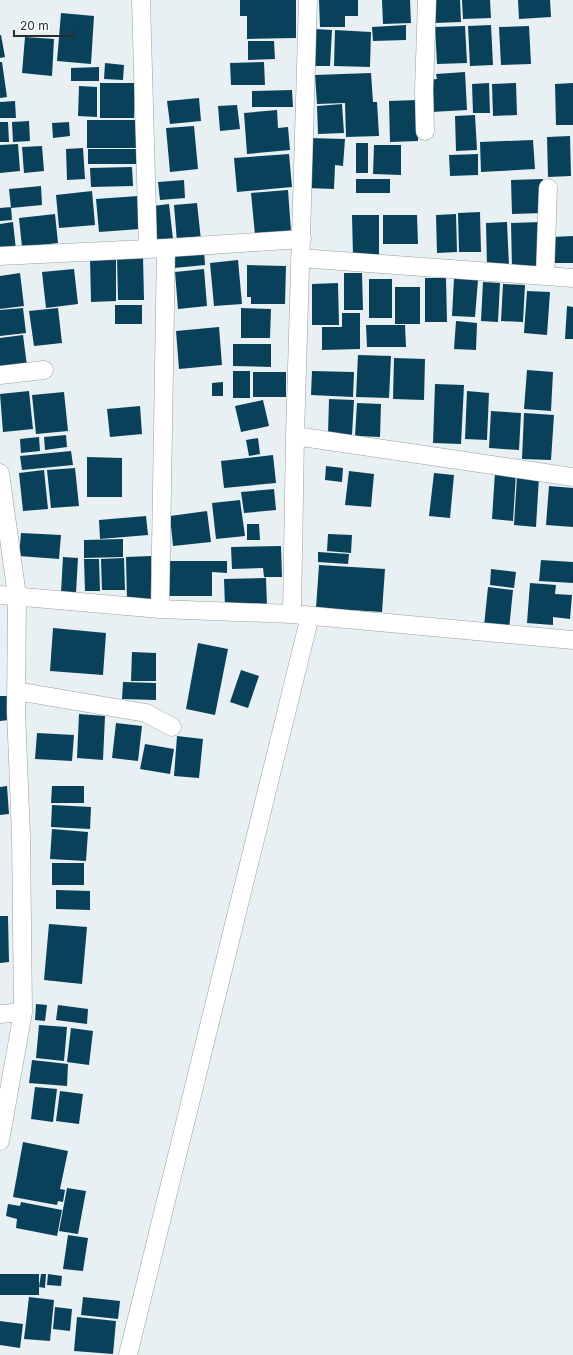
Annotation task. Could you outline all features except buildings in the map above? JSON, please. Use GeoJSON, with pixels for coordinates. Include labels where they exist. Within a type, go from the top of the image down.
{"type":"FeatureCollection","features":[{"type":"Feature","properties":{"kind":"street"},"geometry":{"type":"LineString","coordinates":[[141,0],[148,249]]}},
{"type":"Feature","properties":{"kind":"street"},"geometry":{"type":"LineString","coordinates":[[292,614],[295,436],[308,0]]}},
{"type":"Feature","properties":{"kind":"street"},"geometry":{"type":"LineString","coordinates":[[425,131],[424,90],[427,0]]}},
{"type":"Feature","properties":{"kind":"street"},"geometry":{"type":"LineString","coordinates":[[545,276],[548,188]]}},
{"type":"Feature","properties":{"kind":"street"},"geometry":{"type":"LineString","coordinates":[[0,256],[166,248],[302,238]]}},
{"type":"Feature","properties":{"kind":"street"},"geometry":{"type":"LineString","coordinates":[[160,609],[166,248]]}},
{"type":"Feature","properties":{"kind":"street"},"geometry":{"type":"LineString","coordinates":[[300,258],[573,278]]}},
{"type":"Feature","properties":{"kind":"street"},"geometry":{"type":"LineString","coordinates":[[0,375],[44,370]]}},
{"type":"Feature","properties":{"kind":"street"},"geometry":{"type":"LineString","coordinates":[[295,436],[573,477]]}},
{"type":"Feature","properties":{"kind":"street"},"geometry":{"type":"LineString","coordinates":[[0,474],[16,691],[21,836],[23,1012],[0,1141]]}},
{"type":"Feature","properties":{"kind":"street"},"geometry":{"type":"LineString","coordinates":[[8,596],[160,609],[292,614],[573,640]]}},
{"type":"Feature","properties":{"kind":"street"},"geometry":{"type":"LineString","coordinates":[[128,1355],[310,616]]}},
{"type":"Feature","properties":{"kind":"street"},"geometry":{"type":"LineString","coordinates":[[16,691],[146,714],[172,727]]}},
{"type":"Feature","properties":{"kind":"street"},"geometry":{"type":"LineString","coordinates":[[0,1014],[23,1012]]}}]}
